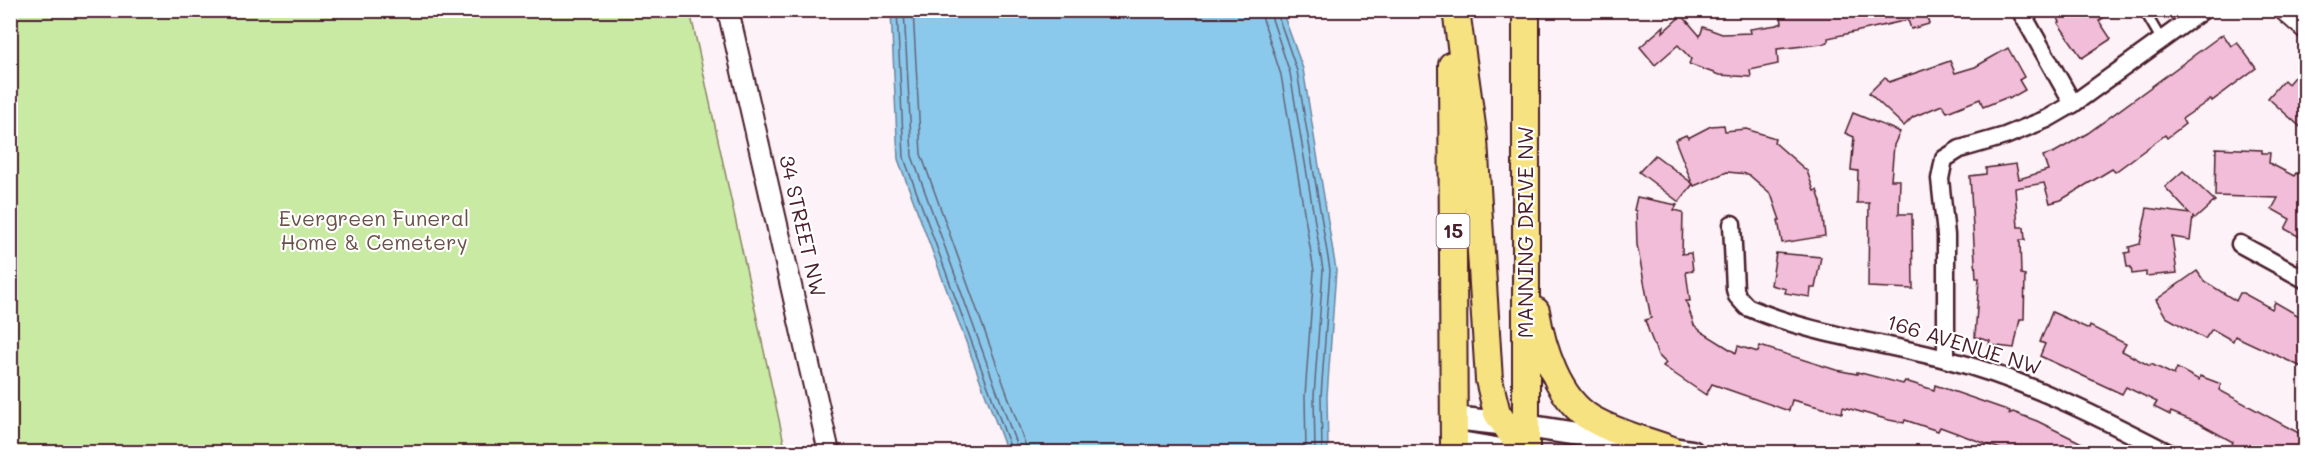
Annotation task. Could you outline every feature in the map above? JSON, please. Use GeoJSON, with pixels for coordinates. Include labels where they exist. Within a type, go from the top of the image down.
{"type":"FeatureCollection","features":[{"type":"Feature","properties":{"kind":"main road"},"geometry":{"type":"LineString","coordinates":[[1454,10],[1474,140],[1489,380],[1492,399],[1514,425]]}},
{"type":"Feature","properties":{"kind":"main road","name":"15"},"geometry":{"type":"LineString","coordinates":[[1454,10],[1454,438]]}},
{"type":"Feature","properties":{"kind":"main road","name":"MANNING DRIVE NW"},"geometry":{"type":"LineString","coordinates":[[1525,453],[1514,425],[1527,254],[1526,10]]}},
{"type":"Feature","properties":{"kind":"main road"},"geometry":{"type":"LineString","coordinates":[[1527,254],[1539,332],[1557,376],[1579,410],[1607,426],[1681,451]]}},
{"type":"Feature","properties":{"kind":"main road"},"geometry":{"type":"LineString","coordinates":[[1454,438],[1514,425],[1681,451]]}},
{"type":"Feature","properties":{"kind":"main road"},"geometry":{"type":"LineString","coordinates":[[1454,438],[1513,453]]}},
{"type":"Feature","properties":{"kind":"street","name":"34 STREET NW"},"geometry":{"type":"LineString","coordinates":[[728,10],[830,453]]}},
{"type":"Feature","properties":{"kind":"street"},"geometry":{"type":"LineString","coordinates":[[2020,10],[2073,104]]}},
{"type":"Feature","properties":{"kind":"street"},"geometry":{"type":"LineString","coordinates":[[1946,359],[1946,235],[1940,179],[1944,159],[1960,149],[2027,129],[2073,104],[2203,10]]}},
{"type":"Feature","properties":{"kind":"street"},"geometry":{"type":"LineString","coordinates":[[2284,10],[2306,29]]}},
{"type":"Feature","properties":{"kind":"street","name":"166 AVENUE NW"},"geometry":{"type":"LineString","coordinates":[[1732,224],[1737,296],[1741,303],[1757,312],[1946,359],[2060,399],[2166,452]]}},
{"type":"Feature","properties":{"kind":"street"},"geometry":{"type":"LineString","coordinates":[[2240,244],[2306,280]]}},
{"type":"Feature","properties":{"kind":"lane"},"geometry":{"type":"LineString","coordinates":[[2144,10],[2162,41]]}},
{"type":"Feature","properties":{"kind":"green space","name":"Evergreen Funeral Home & Cemetery"},"geometry":{"type":"Polygon","coordinates":[[[10,11],[690,11],[786,452],[11,452],[10,11]]]}},
{"type":"Feature","properties":{"kind":"water"},"geometry":{"type":"Polygon","coordinates":[[[891,11],[1282,11],[1303,69],[1336,270],[1327,396],[1328,452],[1007,452],[898,159],[891,11]]]}},
{"type":"Feature","properties":{"kind":"building"},"geometry":{"type":"Polygon","coordinates":[[[1780,10],[1925,10],[1929,24],[1911,29],[1908,20],[1828,38],[1828,42],[1822,44],[1777,49],[1778,64],[1750,70],[1751,77],[1719,75],[1689,64],[1691,59],[1678,45],[1655,65],[1640,47],[1664,26],[1663,32],[1682,15],[1700,36],[1703,27],[1722,34],[1751,33],[1750,29],[1777,25],[1782,23],[1780,10]]]}},
{"type":"Feature","properties":{"kind":"building"},"geometry":{"type":"Polygon","coordinates":[[[2053,10],[2115,10],[2099,21],[2111,39],[2082,58],[2058,23],[2060,22],[2053,10]]]}},
{"type":"Feature","properties":{"kind":"building"},"geometry":{"type":"Polygon","coordinates":[[[2223,34],[2231,46],[2237,42],[2256,68],[2212,101],[2211,99],[2182,119],[2185,124],[2167,138],[2165,135],[2115,172],[2112,169],[2061,200],[2050,203],[2044,183],[2015,188],[2018,227],[2024,227],[2025,240],[2020,240],[2021,274],[2025,275],[2024,319],[2020,319],[2014,348],[1989,345],[1990,341],[1975,337],[1979,278],[1976,278],[1970,176],[1986,174],[1986,168],[2016,164],[2019,179],[2048,170],[2043,156],[2055,152],[2088,133],[2223,34]]]}},
{"type":"Feature","properties":{"kind":"building"},"geometry":{"type":"Polygon","coordinates":[[[2008,48],[2024,77],[2019,80],[2025,90],[2009,99],[2008,97],[1983,107],[1980,99],[1947,112],[1942,105],[1913,117],[1904,126],[1869,93],[1885,77],[1889,82],[1950,61],[1955,73],[1975,67],[2008,48]]]}},
{"type":"Feature","properties":{"kind":"building"},"geometry":{"type":"Polygon","coordinates":[[[2306,63],[2306,132],[2268,98],[2284,80],[2288,84],[2306,63]]]}},
{"type":"Feature","properties":{"kind":"building"},"geometry":{"type":"Polygon","coordinates":[[[1853,113],[1900,132],[1894,145],[1891,180],[1900,180],[1899,214],[1912,214],[1913,289],[1868,287],[1869,203],[1857,203],[1858,171],[1851,170],[1854,137],[1845,133],[1853,113]]]}},
{"type":"Feature","properties":{"kind":"building"},"geometry":{"type":"Polygon","coordinates":[[[1724,125],[1725,131],[1746,129],[1775,138],[1774,142],[1807,171],[1814,191],[1817,190],[1821,202],[1825,236],[1782,243],[1778,220],[1780,220],[1771,194],[1748,174],[1727,172],[1694,186],[1693,184],[1679,202],[1639,172],[1655,155],[1692,183],[1675,140],[1686,135],[1688,138],[1711,126],[1724,125]]]}},
{"type":"Feature","properties":{"kind":"building"},"geometry":{"type":"Polygon","coordinates":[[[2216,148],[2262,150],[2262,153],[2270,153],[2269,163],[2294,176],[2296,173],[2306,178],[2306,227],[2300,237],[2285,229],[2290,219],[2272,209],[2278,198],[2215,196],[2216,148]]]}},
{"type":"Feature","properties":{"kind":"building"},"geometry":{"type":"Polygon","coordinates":[[[2183,171],[2215,201],[2195,219],[2193,217],[2190,240],[2172,237],[2177,273],[2146,276],[2146,272],[2132,274],[2131,267],[2127,267],[2125,253],[2130,252],[2129,247],[2140,244],[2147,208],[2190,214],[2165,187],[2183,171]]]}},
{"type":"Feature","properties":{"kind":"building"},"geometry":{"type":"Polygon","coordinates":[[[1637,197],[1677,205],[1674,210],[1683,212],[1682,254],[1691,253],[1693,271],[1686,272],[1690,301],[1686,301],[1694,325],[1736,353],[1738,346],[1758,352],[1760,346],[1836,370],[1857,374],[1857,372],[1903,384],[1905,381],[1934,390],[1935,385],[2010,411],[2009,414],[2013,412],[2037,421],[2102,453],[2011,453],[1940,427],[1938,431],[1905,420],[1904,423],[1889,420],[1843,407],[1842,413],[1792,400],[1789,411],[1712,384],[1706,395],[1663,366],[1666,363],[1658,355],[1649,332],[1645,320],[1651,318],[1637,245],[1636,211],[1634,210],[1637,197]]]}},
{"type":"Feature","properties":{"kind":"building"},"geometry":{"type":"Polygon","coordinates":[[[1776,253],[1821,257],[1815,288],[1811,288],[1810,297],[1785,293],[1786,289],[1771,285],[1776,253]]]}},
{"type":"Feature","properties":{"kind":"building"},"geometry":{"type":"Polygon","coordinates":[[[2197,271],[2204,281],[2236,301],[2240,293],[2243,293],[2272,309],[2275,302],[2306,320],[2306,369],[2235,336],[2233,341],[2212,329],[2205,339],[2166,317],[2156,300],[2197,271]]]}},
{"type":"Feature","properties":{"kind":"building"},"geometry":{"type":"Polygon","coordinates":[[[2052,312],[2089,329],[2090,326],[2126,344],[2122,351],[2150,366],[2151,364],[2174,375],[2177,368],[2199,380],[2200,376],[2221,384],[2219,390],[2306,437],[2306,453],[2244,453],[2231,446],[2233,442],[2200,424],[2171,412],[2170,415],[2154,407],[2157,402],[2126,387],[2122,394],[2040,356],[2045,344],[2040,342],[2052,312]]]}}]}
